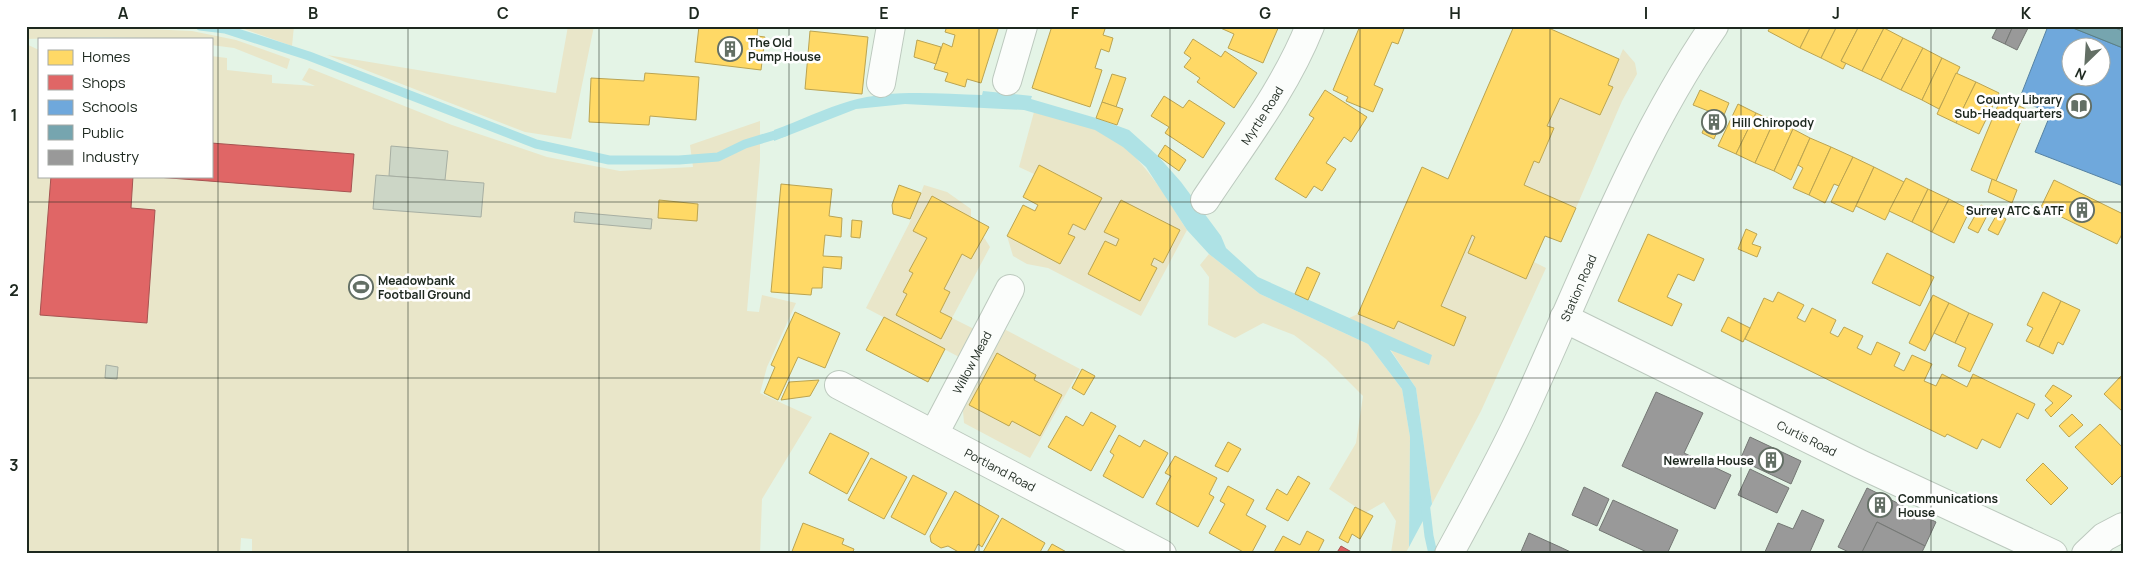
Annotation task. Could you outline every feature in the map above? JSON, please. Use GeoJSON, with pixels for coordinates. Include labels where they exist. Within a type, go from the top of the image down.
{"type":"FeatureCollection","features":[{"type":"Feature","properties":{"kind":"street"},"geometry":{"type":"LineString","coordinates":[[881,83],[891,26]]}},
{"type":"Feature","properties":{"kind":"street"},"geometry":{"type":"LineString","coordinates":[[1007,81],[1022,26]]}},
{"type":"Feature","properties":{"kind":"street","name":"Myrtle Road"},"geometry":{"type":"LineString","coordinates":[[1205,200],[1272,99],[1300,52],[1310,26]]}},
{"type":"Feature","properties":{"kind":"street","name":"Station Road"},"geometry":{"type":"LineString","coordinates":[[1449,554],[1488,484],[1517,424],[1624,186],[1670,94],[1714,26]]}},
{"type":"Feature","properties":{"kind":"street","name":"Willow Mead"},"geometry":{"type":"LineString","coordinates":[[934,434],[1010,289]]}},
{"type":"Feature","properties":{"kind":"street","name":"Curtis Road"},"geometry":{"type":"LineString","coordinates":[[1564,318],[1860,464],[2053,554]]}},
{"type":"Feature","properties":{"kind":"street","name":"Portland Road"},"geometry":{"type":"LineString","coordinates":[[839,385],[1162,554]]}},
{"type":"Feature","properties":{"kind":"street"},"geometry":{"type":"LineString","coordinates":[[2086,554],[2104,536],[2123,526]]}},
{"type":"Feature","properties":{"kind":"shaded area"},"geometry":{"type":"Polygon","coordinates":[[[80,26],[192,31],[236,40],[290,59],[287,69],[234,48],[212,45],[212,38],[101,37],[26,39],[26,29],[80,26]]]}},
{"type":"Feature","properties":{"kind":"shaded area"},"geometry":{"type":"Polygon","coordinates":[[[236,26],[294,26],[292,46],[236,26]]]}},
{"type":"Feature","properties":{"kind":"shaded area"},"geometry":{"type":"Polygon","coordinates":[[[568,26],[594,26],[571,139],[525,132],[327,55],[556,93],[568,26]]]}},
{"type":"Feature","properties":{"kind":"shaded area","name":"Meadowbank Football Ground"},"geometry":{"type":"Polygon","coordinates":[[[26,44],[38,50],[38,178],[212,178],[212,56],[227,58],[227,70],[272,75],[272,83],[315,86],[302,80],[309,68],[452,125],[547,157],[620,171],[693,167],[690,145],[760,121],[760,160],[747,311],[759,312],[762,295],[796,303],[767,367],[760,393],[812,417],[762,499],[760,554],[252,554],[252,539],[241,538],[240,554],[26,554],[26,44]]]}},
{"type":"Feature","properties":{"kind":"shaded area"},"geometry":{"type":"Polygon","coordinates":[[[1623,49],[1635,63],[1637,74],[1622,101],[1576,208],[1524,185],[1534,161],[1539,163],[1553,128],[1547,126],[1560,98],[1600,115],[1612,87],[1608,85],[1623,49]]]}},
{"type":"Feature","properties":{"kind":"shaded area"},"geometry":{"type":"Polygon","coordinates":[[[1034,112],[1094,129],[1124,147],[1148,172],[1187,230],[1141,316],[1048,268],[1027,264],[1013,256],[1007,236],[1038,205],[1023,197],[1034,174],[1019,167],[1034,112]]]}},
{"type":"Feature","properties":{"kind":"shaded area"},"geometry":{"type":"Polygon","coordinates":[[[924,185],[947,192],[971,209],[971,217],[990,247],[952,318],[976,330],[961,358],[866,308],[909,224],[924,185]]]}},
{"type":"Feature","properties":{"kind":"shaded area"},"geometry":{"type":"Polygon","coordinates":[[[1472,235],[1475,237],[1469,253],[1526,278],[1534,262],[1546,268],[1481,411],[1432,504],[1416,388],[1390,349],[1428,364],[1349,318],[1358,314],[1394,329],[1398,321],[1454,346],[1441,306],[1472,235]]]}},
{"type":"Feature","properties":{"kind":"shaded area"},"geometry":{"type":"Polygon","coordinates":[[[1209,254],[1260,294],[1368,344],[1402,389],[1410,437],[1409,547],[1405,554],[1391,553],[1396,521],[1384,502],[1365,513],[1329,489],[1356,443],[1363,396],[1326,359],[1294,335],[1263,323],[1235,338],[1208,325],[1209,277],[1200,265],[1209,254]]]}},
{"type":"Feature","properties":{"kind":"shaded area"},"geometry":{"type":"Polygon","coordinates":[[[1004,329],[1080,369],[1030,458],[964,423],[963,411],[1004,329]]]}},
{"type":"Feature","properties":{"kind":"water"},"geometry":{"type":"Polygon","coordinates":[[[983,91],[1032,96],[1031,99],[1129,130],[1158,156],[1181,182],[1221,236],[1226,248],[1258,277],[1432,355],[1429,365],[1390,350],[1416,388],[1432,504],[1409,547],[1410,437],[1402,389],[1368,344],[1260,294],[1209,254],[1187,230],[1146,167],[1123,147],[1095,130],[1024,110],[905,104],[856,109],[774,141],[774,130],[831,107],[866,97],[932,93],[982,95],[983,91]]]}},
{"type":"Feature","properties":{"kind":"building: Homes","name":"The Old Pump House"},"geometry":{"type":"Polygon","coordinates":[[[699,26],[758,26],[757,36],[765,37],[761,70],[695,62],[699,26]]]}},
{"type":"Feature","properties":{"kind":"building: Homes"},"geometry":{"type":"Polygon","coordinates":[[[947,26],[999,26],[981,83],[967,79],[965,87],[945,81],[948,73],[934,69],[943,43],[952,47],[955,35],[945,32],[947,26]]]}},
{"type":"Feature","properties":{"kind":"building: Homes"},"geometry":{"type":"Polygon","coordinates":[[[1052,26],[1106,26],[1103,35],[1113,38],[1109,52],[1101,49],[1095,68],[1102,70],[1090,107],[1032,88],[1052,26]]]}},
{"type":"Feature","properties":{"kind":"building: Homes"},"geometry":{"type":"Polygon","coordinates":[[[1216,26],[1279,26],[1263,63],[1228,48],[1234,34],[1216,26]]]}},
{"type":"Feature","properties":{"kind":"building: Homes"},"geometry":{"type":"Polygon","coordinates":[[[1360,26],[1405,26],[1398,44],[1392,42],[1374,85],[1383,89],[1373,112],[1346,101],[1348,97],[1333,90],[1360,26]]]}},
{"type":"Feature","properties":{"kind":"building: Homes"},"geometry":{"type":"Polygon","coordinates":[[[1514,26],[1544,26],[1619,59],[1608,85],[1613,87],[1600,115],[1560,98],[1547,126],[1554,128],[1539,163],[1534,161],[1524,185],[1576,208],[1561,242],[1545,236],[1526,279],[1468,253],[1475,237],[1472,235],[1441,306],[1466,317],[1454,346],[1398,321],[1394,329],[1358,314],[1422,167],[1448,179],[1514,26]]]}},
{"type":"Feature","properties":{"kind":"building: Homes"},"geometry":{"type":"Polygon","coordinates":[[[1771,26],[1811,26],[1800,48],[1768,31],[1771,26]]]}},
{"type":"Feature","properties":{"kind":"building: Homes"},"geometry":{"type":"Polygon","coordinates":[[[1811,26],[1837,26],[1821,58],[1800,48],[1811,26]]]}},
{"type":"Feature","properties":{"kind":"building: Homes"},"geometry":{"type":"Polygon","coordinates":[[[1837,26],[1859,26],[1841,61],[1846,63],[1843,69],[1821,58],[1837,26]]]}},
{"type":"Feature","properties":{"kind":"building: Homes"},"geometry":{"type":"Polygon","coordinates":[[[1859,26],[1880,26],[1884,28],[1862,71],[1841,61],[1859,26]]]}},
{"type":"Feature","properties":{"kind":"building: Homes"},"geometry":{"type":"Polygon","coordinates":[[[1884,28],[1903,38],[1881,80],[1862,71],[1884,28]]]}},
{"type":"Feature","properties":{"kind":"building: Homes"},"geometry":{"type":"Polygon","coordinates":[[[810,31],[868,37],[862,94],[805,89],[810,31]]]}},
{"type":"Feature","properties":{"kind":"building: Homes"},"geometry":{"type":"Polygon","coordinates":[[[1903,38],[1923,48],[1901,90],[1881,80],[1903,38]]]}},
{"type":"Feature","properties":{"kind":"building: Homes"},"geometry":{"type":"Polygon","coordinates":[[[1193,39],[1221,57],[1225,51],[1257,73],[1234,108],[1197,82],[1200,78],[1184,67],[1191,58],[1184,53],[1193,39]]]}},
{"type":"Feature","properties":{"kind":"building: Homes"},"geometry":{"type":"Polygon","coordinates":[[[917,40],[941,47],[936,64],[914,57],[917,40]]]}},
{"type":"Feature","properties":{"kind":"building: Homes"},"geometry":{"type":"Polygon","coordinates":[[[1923,48],[1942,58],[1922,100],[1901,90],[1923,48]]]}},
{"type":"Feature","properties":{"kind":"building: Homes"},"geometry":{"type":"Polygon","coordinates":[[[1942,58],[1960,67],[1939,109],[1922,100],[1942,58]]]}},
{"type":"Feature","properties":{"kind":"building: Homes"},"geometry":{"type":"Polygon","coordinates":[[[645,73],[699,77],[696,120],[650,116],[649,125],[589,122],[591,78],[644,81],[645,73]]]}},
{"type":"Feature","properties":{"kind":"building: Homes"},"geometry":{"type":"Polygon","coordinates":[[[1956,73],[1976,82],[1956,123],[1937,114],[1956,73]]]}},
{"type":"Feature","properties":{"kind":"building: Homes"},"geometry":{"type":"Polygon","coordinates":[[[1112,74],[1126,78],[1116,107],[1102,102],[1112,74]]]}},
{"type":"Feature","properties":{"kind":"building: Homes"},"geometry":{"type":"Polygon","coordinates":[[[1976,82],[1999,93],[1979,134],[1956,123],[1976,82]]]}},
{"type":"Feature","properties":{"kind":"building: Homes"},"geometry":{"type":"Polygon","coordinates":[[[1325,90],[1367,117],[1351,142],[1344,137],[1326,163],[1336,169],[1322,191],[1314,186],[1306,198],[1275,179],[1314,118],[1309,115],[1325,90]]]}},
{"type":"Feature","properties":{"kind":"building: Homes","name":"Hill Chiropody"},"geometry":{"type":"Polygon","coordinates":[[[1700,90],[1729,103],[1714,139],[1702,133],[1711,112],[1693,105],[1700,90]]]}},
{"type":"Feature","properties":{"kind":"building: Homes"},"geometry":{"type":"Polygon","coordinates":[[[1164,96],[1183,108],[1189,100],[1225,123],[1203,158],[1165,133],[1169,127],[1151,116],[1164,96]]]}},
{"type":"Feature","properties":{"kind":"building: Homes"},"geometry":{"type":"Polygon","coordinates":[[[2001,98],[2026,109],[1996,181],[1971,170],[2001,98]]]}},
{"type":"Feature","properties":{"kind":"building: Homes"},"geometry":{"type":"Polygon","coordinates":[[[1102,102],[1123,109],[1117,125],[1096,118],[1102,102]]]}},
{"type":"Feature","properties":{"kind":"building: Homes"},"geometry":{"type":"Polygon","coordinates":[[[1738,104],[1756,113],[1736,154],[1718,146],[1738,104]]]}},
{"type":"Feature","properties":{"kind":"building: Homes"},"geometry":{"type":"Polygon","coordinates":[[[1756,113],[1774,121],[1755,163],[1736,154],[1756,113]]]}},
{"type":"Feature","properties":{"kind":"building: Homes"},"geometry":{"type":"Polygon","coordinates":[[[1774,121],[1793,129],[1774,171],[1755,163],[1774,121]]]}},
{"type":"Feature","properties":{"kind":"building: Homes"},"geometry":{"type":"Polygon","coordinates":[[[1793,129],[1810,138],[1791,180],[1774,171],[1793,129]]]}},
{"type":"Feature","properties":{"kind":"building: Homes"},"geometry":{"type":"Polygon","coordinates":[[[1810,138],[1831,147],[1809,195],[1793,188],[1803,168],[1798,165],[1810,138]]]}},
{"type":"Feature","properties":{"kind":"building: Homes"},"geometry":{"type":"Polygon","coordinates":[[[1165,145],[1186,160],[1179,171],[1158,156],[1165,145]]]}},
{"type":"Feature","properties":{"kind":"building: Homes"},"geometry":{"type":"Polygon","coordinates":[[[1831,147],[1853,157],[1839,186],[1834,184],[1825,203],[1809,195],[1831,147]]]}},
{"type":"Feature","properties":{"kind":"building: Homes"},"geometry":{"type":"Polygon","coordinates":[[[1853,157],[1874,167],[1853,212],[1831,202],[1853,157]]]}},
{"type":"Feature","properties":{"kind":"building: Homes"},"geometry":{"type":"Polygon","coordinates":[[[1039,165],[1102,198],[1085,230],[1073,224],[1068,234],[1075,237],[1060,264],[1007,236],[1023,205],[1035,211],[1038,205],[1023,197],[1039,165]]]}},
{"type":"Feature","properties":{"kind":"building: Homes"},"geometry":{"type":"Polygon","coordinates":[[[1874,167],[1904,182],[1885,220],[1856,206],[1874,167]]]}},
{"type":"Feature","properties":{"kind":"building: Homes"},"geometry":{"type":"Polygon","coordinates":[[[1906,178],[1928,189],[1912,222],[1889,211],[1906,178]]]}},
{"type":"Feature","properties":{"kind":"building: Homes"},"geometry":{"type":"Polygon","coordinates":[[[1992,179],[2017,190],[2012,203],[1988,192],[1992,179]]]}},
{"type":"Feature","properties":{"kind":"building: Homes","name":"Surrey ATC & ATF"},"geometry":{"type":"Polygon","coordinates":[[[2054,180],[2123,214],[2123,232],[2117,244],[2041,207],[2054,180]]]}},
{"type":"Feature","properties":{"kind":"building: Homes"},"geometry":{"type":"Polygon","coordinates":[[[781,184],[832,189],[829,216],[842,218],[841,237],[825,235],[823,256],[842,257],[841,269],[823,267],[822,288],[812,288],[811,295],[771,292],[781,184]]]}},
{"type":"Feature","properties":{"kind":"building: Homes"},"geometry":{"type":"Polygon","coordinates":[[[899,185],[921,193],[910,219],[893,214],[892,205],[899,185]]]}},
{"type":"Feature","properties":{"kind":"building: Homes"},"geometry":{"type":"Polygon","coordinates":[[[1928,189],[1949,199],[1932,232],[1912,222],[1928,189]]]}},
{"type":"Feature","properties":{"kind":"building: Homes"},"geometry":{"type":"Polygon","coordinates":[[[932,196],[989,227],[971,259],[962,254],[944,289],[950,292],[940,312],[952,318],[941,339],[896,315],[907,294],[903,292],[913,273],[909,271],[927,238],[913,231],[932,196]]]}},
{"type":"Feature","properties":{"kind":"building: Homes"},"geometry":{"type":"Polygon","coordinates":[[[1949,199],[1970,210],[1954,243],[1932,232],[1949,199]]]}},
{"type":"Feature","properties":{"kind":"building: Homes"},"geometry":{"type":"Polygon","coordinates":[[[659,200],[698,204],[697,221],[658,218],[659,200]]]}},
{"type":"Feature","properties":{"kind":"building: Homes"},"geometry":{"type":"Polygon","coordinates":[[[1121,200],[1180,230],[1163,263],[1154,258],[1151,265],[1157,268],[1140,301],[1088,274],[1105,241],[1116,246],[1119,239],[1104,232],[1121,200]]]}},
{"type":"Feature","properties":{"kind":"building: Homes"},"geometry":{"type":"Polygon","coordinates":[[[1981,205],[1990,210],[1978,233],[1968,228],[1981,205]]]}},
{"type":"Feature","properties":{"kind":"building: Homes"},"geometry":{"type":"Polygon","coordinates":[[[1997,214],[2006,219],[1998,235],[1988,230],[1997,214]]]}},
{"type":"Feature","properties":{"kind":"building: Homes"},"geometry":{"type":"Polygon","coordinates":[[[852,220],[862,221],[860,238],[851,237],[852,220]]]}},
{"type":"Feature","properties":{"kind":"building: Homes"},"geometry":{"type":"Polygon","coordinates":[[[1746,229],[1757,234],[1752,244],[1761,247],[1757,257],[1738,249],[1746,229]]]}},
{"type":"Feature","properties":{"kind":"building: Homes"},"geometry":{"type":"Polygon","coordinates":[[[1648,234],[1704,259],[1694,281],[1678,274],[1667,297],[1682,304],[1672,326],[1618,301],[1648,234]]]}},
{"type":"Feature","properties":{"kind":"building: Homes"},"geometry":{"type":"Polygon","coordinates":[[[1887,253],[1934,277],[1920,306],[1872,283],[1887,253]]]}},
{"type":"Feature","properties":{"kind":"building: Homes"},"geometry":{"type":"Polygon","coordinates":[[[1307,267],[1320,273],[1308,300],[1295,294],[1307,267]]]}},
{"type":"Feature","properties":{"kind":"building: Homes"},"geometry":{"type":"Polygon","coordinates":[[[1778,292],[1804,305],[1797,318],[1805,322],[1812,308],[1836,320],[1830,333],[1838,337],[1844,327],[1863,336],[1857,348],[1871,355],[1877,342],[1900,353],[1894,366],[1904,371],[1912,355],[1932,364],[1924,381],[1936,386],[1942,374],[1967,387],[1973,374],[2035,404],[2028,419],[2017,413],[2000,448],[1982,439],[1977,449],[1947,434],[1945,437],[1745,339],[1764,298],[1773,302],[1778,292]]]}},
{"type":"Feature","properties":{"kind":"building: Homes"},"geometry":{"type":"Polygon","coordinates":[[[2043,292],[2061,301],[2039,347],[2026,341],[2033,328],[2027,325],[2043,292]]]}},
{"type":"Feature","properties":{"kind":"building: Homes"},"geometry":{"type":"Polygon","coordinates":[[[1933,295],[1949,303],[1925,351],[1909,343],[1933,295]]]}},
{"type":"Feature","properties":{"kind":"building: Homes"},"geometry":{"type":"Polygon","coordinates":[[[2061,301],[2080,310],[2063,345],[2058,342],[2053,354],[2039,347],[2061,301]]]}},
{"type":"Feature","properties":{"kind":"building: Homes"},"geometry":{"type":"Polygon","coordinates":[[[1949,303],[1969,313],[1955,343],[1934,333],[1949,303]]]}},
{"type":"Feature","properties":{"kind":"building: Homes"},"geometry":{"type":"Polygon","coordinates":[[[795,312],[840,333],[825,368],[798,357],[778,400],[764,393],[775,367],[771,365],[795,312]]]}},
{"type":"Feature","properties":{"kind":"building: Homes"},"geometry":{"type":"Polygon","coordinates":[[[1969,313],[1993,324],[1970,372],[1958,366],[1966,348],[1955,343],[1969,313]]]}},
{"type":"Feature","properties":{"kind":"building: Homes"},"geometry":{"type":"Polygon","coordinates":[[[884,317],[945,349],[928,382],[866,350],[884,317]]]}},
{"type":"Feature","properties":{"kind":"building: Homes"},"geometry":{"type":"Polygon","coordinates":[[[1728,317],[1750,328],[1743,342],[1721,331],[1728,317]]]}},
{"type":"Feature","properties":{"kind":"building: Homes"},"geometry":{"type":"Polygon","coordinates":[[[997,353],[1036,375],[1034,380],[1062,395],[1040,436],[1012,421],[1009,426],[969,405],[997,353]]]}},
{"type":"Feature","properties":{"kind":"building: Homes"},"geometry":{"type":"Polygon","coordinates":[[[1082,369],[1095,376],[1084,395],[1072,388],[1082,369]]]}},
{"type":"Feature","properties":{"kind":"building: Homes"},"geometry":{"type":"Polygon","coordinates":[[[2123,374],[2123,412],[2104,394],[2123,374]]]}},
{"type":"Feature","properties":{"kind":"building: Homes"},"geometry":{"type":"Polygon","coordinates":[[[819,380],[810,396],[781,400],[789,382],[819,380]]]}},
{"type":"Feature","properties":{"kind":"building: Homes"},"geometry":{"type":"Polygon","coordinates":[[[2053,385],[2072,396],[2051,417],[2045,410],[2053,403],[2045,396],[2053,385]]]}},
{"type":"Feature","properties":{"kind":"building: Homes"},"geometry":{"type":"Polygon","coordinates":[[[1091,412],[1116,426],[1091,471],[1048,447],[1066,416],[1083,426],[1091,412]]]}},
{"type":"Feature","properties":{"kind":"building: Homes"},"geometry":{"type":"Polygon","coordinates":[[[2072,414],[2083,425],[2069,437],[2059,426],[2072,414]]]}},
{"type":"Feature","properties":{"kind":"building: Homes"},"geometry":{"type":"Polygon","coordinates":[[[2100,424],[2123,448],[2123,474],[2112,485],[2075,447],[2100,424]]]}},
{"type":"Feature","properties":{"kind":"building: Homes"},"geometry":{"type":"Polygon","coordinates":[[[830,433],[869,453],[847,494],[809,473],[830,433]]]}},
{"type":"Feature","properties":{"kind":"building: Homes"},"geometry":{"type":"Polygon","coordinates":[[[1119,435],[1140,447],[1144,440],[1168,453],[1143,498],[1103,476],[1114,455],[1110,452],[1119,435]]]}},
{"type":"Feature","properties":{"kind":"building: Homes"},"geometry":{"type":"Polygon","coordinates":[[[1228,442],[1241,449],[1228,472],[1215,466],[1228,442]]]}},
{"type":"Feature","properties":{"kind":"building: Homes"},"geometry":{"type":"Polygon","coordinates":[[[1175,456],[1217,478],[1209,494],[1214,497],[1198,527],[1156,504],[1171,476],[1165,473],[1175,456]]]}},
{"type":"Feature","properties":{"kind":"building: Homes"},"geometry":{"type":"Polygon","coordinates":[[[871,458],[907,477],[884,519],[848,500],[871,458]]]}},
{"type":"Feature","properties":{"kind":"building: Homes"},"geometry":{"type":"Polygon","coordinates":[[[2043,463],[2068,488],[2051,505],[2026,480],[2043,463]]]}},
{"type":"Feature","properties":{"kind":"building: Homes"},"geometry":{"type":"Polygon","coordinates":[[[913,475],[947,493],[925,535],[891,517],[913,475]]]}},
{"type":"Feature","properties":{"kind":"building: Homes"},"geometry":{"type":"Polygon","coordinates":[[[1298,476],[1310,483],[1288,521],[1266,509],[1277,489],[1287,495],[1298,476]]]}},
{"type":"Feature","properties":{"kind":"building: Homes"},"geometry":{"type":"Polygon","coordinates":[[[1228,486],[1254,500],[1246,515],[1266,526],[1251,554],[1247,554],[1209,533],[1225,504],[1220,501],[1228,486]]]}},
{"type":"Feature","properties":{"kind":"building: Homes"},"geometry":{"type":"Polygon","coordinates":[[[955,491],[999,516],[982,547],[978,544],[973,554],[962,554],[948,546],[941,548],[931,542],[930,536],[955,491]]]}},
{"type":"Feature","properties":{"kind":"building: Homes"},"geometry":{"type":"Polygon","coordinates":[[[1355,507],[1373,516],[1360,539],[1352,534],[1348,543],[1339,538],[1355,507]]]}},
{"type":"Feature","properties":{"kind":"building: Homes"},"geometry":{"type":"Polygon","coordinates":[[[1002,518],[1045,543],[1039,554],[982,554],[1002,518]]]}},
{"type":"Feature","properties":{"kind":"building: Homes"},"geometry":{"type":"Polygon","coordinates":[[[803,523],[844,539],[842,544],[854,549],[852,554],[791,554],[803,523]]]}},
{"type":"Feature","properties":{"kind":"building: Homes"},"geometry":{"type":"Polygon","coordinates":[[[1307,531],[1324,540],[1317,554],[1273,554],[1283,536],[1300,545],[1307,531]]]}},
{"type":"Feature","properties":{"kind":"building: Homes"},"geometry":{"type":"Polygon","coordinates":[[[1052,544],[1070,554],[1046,554],[1052,544]]]}},
{"type":"Feature","properties":{"kind":"building: Shops"},"geometry":{"type":"Polygon","coordinates":[[[212,143],[354,154],[351,192],[170,178],[212,178],[212,143]]]}},
{"type":"Feature","properties":{"kind":"building: Shops"},"geometry":{"type":"Polygon","coordinates":[[[51,178],[133,178],[131,208],[155,210],[147,323],[40,315],[51,178]]]}},
{"type":"Feature","properties":{"kind":"building: Shops"},"geometry":{"type":"Polygon","coordinates":[[[1341,546],[1355,554],[1336,554],[1341,546]]]}},
{"type":"Feature","properties":{"kind":"building: Schools","name":"County Library Sub-Headquarters"},"geometry":{"type":"Polygon","coordinates":[[[2048,26],[2068,26],[2098,38],[2062,38],[2062,88],[2112,88],[2112,44],[2123,48],[2123,186],[2035,152],[2051,113],[2019,100],[2048,26]]]}},
{"type":"Feature","properties":{"kind":"building: Public"},"geometry":{"type":"Polygon","coordinates":[[[2068,26],[2110,26],[2123,31],[2123,48],[2112,44],[2112,38],[2098,38],[2068,26]]]}},
{"type":"Feature","properties":{"kind":"building: Industry"},"geometry":{"type":"Polygon","coordinates":[[[1998,26],[2013,26],[2005,44],[1992,38],[1998,26]]]}},
{"type":"Feature","properties":{"kind":"building: Industry"},"geometry":{"type":"Polygon","coordinates":[[[2013,26],[2029,26],[2017,50],[2005,44],[2013,26]]]}},
{"type":"Feature","properties":{"kind":"building: Industry"},"geometry":{"type":"Polygon","coordinates":[[[1656,392],[1703,413],[1684,453],[1731,475],[1715,509],[1622,466],[1656,392]]]}},
{"type":"Feature","properties":{"kind":"building: Industry","name":"Newrella House"},"geometry":{"type":"Polygon","coordinates":[[[1750,437],[1801,461],[1791,484],[1740,460],[1750,437]]]}},
{"type":"Feature","properties":{"kind":"building: Industry"},"geometry":{"type":"Polygon","coordinates":[[[1750,469],[1789,488],[1777,513],[1738,495],[1750,469]]]}},
{"type":"Feature","properties":{"kind":"building: Industry"},"geometry":{"type":"Polygon","coordinates":[[[1584,487],[1609,499],[1597,526],[1572,515],[1584,487]]]}},
{"type":"Feature","properties":{"kind":"building: Industry","name":"Communications House"},"geometry":{"type":"Polygon","coordinates":[[[1867,488],[1936,522],[1925,546],[1877,522],[1862,554],[1853,554],[1838,547],[1867,488]]]}},
{"type":"Feature","properties":{"kind":"building: Industry"},"geometry":{"type":"Polygon","coordinates":[[[1613,500],[1678,530],[1667,554],[1651,554],[1599,530],[1613,500]]]}},
{"type":"Feature","properties":{"kind":"building: Industry"},"geometry":{"type":"Polygon","coordinates":[[[1802,510],[1824,520],[1809,554],[1764,554],[1778,523],[1793,529],[1802,510]]]}},
{"type":"Feature","properties":{"kind":"building: Industry"},"geometry":{"type":"Polygon","coordinates":[[[1877,522],[1925,546],[1921,554],[1862,552],[1877,522]]]}},
{"type":"Feature","properties":{"kind":"building: Industry"},"geometry":{"type":"Polygon","coordinates":[[[1529,533],[1560,547],[1575,554],[1520,554],[1529,533]]]}},
{"type":"Feature","properties":{"kind":"building: Other"},"geometry":{"type":"Polygon","coordinates":[[[391,146],[448,151],[445,180],[389,176],[391,146]]]}},
{"type":"Feature","properties":{"kind":"building: Other"},"geometry":{"type":"Polygon","coordinates":[[[376,175],[484,183],[481,217],[373,209],[376,175]]]}},
{"type":"Feature","properties":{"kind":"building: Other"},"geometry":{"type":"Polygon","coordinates":[[[575,212],[652,219],[651,229],[574,222],[575,212]]]}},
{"type":"Feature","properties":{"kind":"building: Other"},"geometry":{"type":"Polygon","coordinates":[[[106,365],[118,367],[117,379],[105,378],[106,365]]]}},
{"type":"Feature","properties":{"kind":"waterway"},"geometry":{"type":"LineString","coordinates":[[200,26],[225,29],[309,56],[536,144],[609,160],[679,160],[718,157],[745,144],[785,132]]}},
{"type":"Feature","properties":{"kind":"waterway"},"geometry":{"type":"LineString","coordinates":[[1425,502],[1433,554]]}},
{"type":"Feature","properties":{"kind":"place","name":"The Old Pump House"},"geometry":{"type":"Point","coordinates":[730,49]}},
{"type":"Feature","properties":{"kind":"place","name":"County Library Sub-Headquarters"},"geometry":{"type":"Point","coordinates":[2079,106]}},
{"type":"Feature","properties":{"kind":"place","name":"Hill Chiropody"},"geometry":{"type":"Point","coordinates":[1714,122]}},
{"type":"Feature","properties":{"kind":"place","name":"Surrey ATC & ATF"},"geometry":{"type":"Point","coordinates":[2082,210]}},
{"type":"Feature","properties":{"kind":"place","name":"Meadowbank Football Ground"},"geometry":{"type":"Point","coordinates":[361,287]}},
{"type":"Feature","properties":{"kind":"place","name":"Newrella House"},"geometry":{"type":"Point","coordinates":[1771,460]}},
{"type":"Feature","properties":{"kind":"place","name":"Communications House"},"geometry":{"type":"Point","coordinates":[1880,505]}}]}
